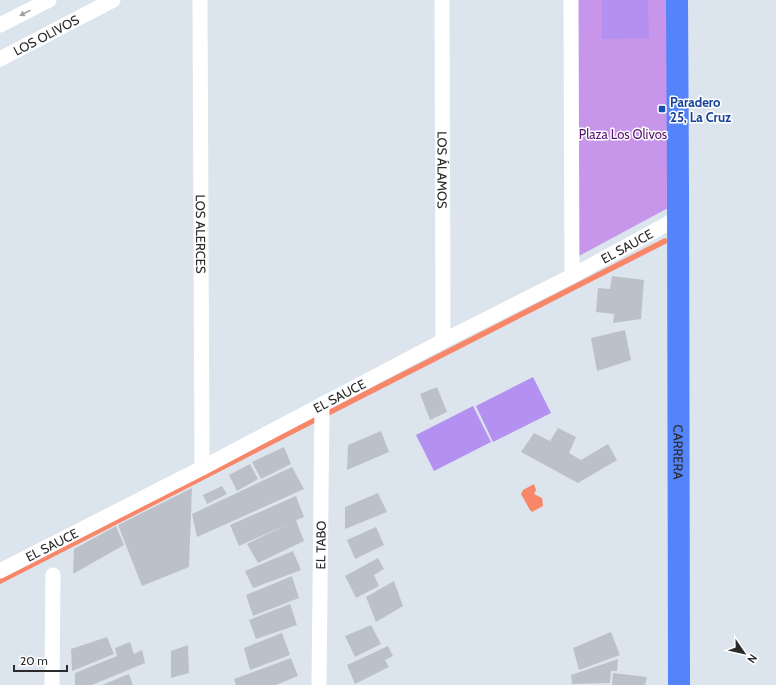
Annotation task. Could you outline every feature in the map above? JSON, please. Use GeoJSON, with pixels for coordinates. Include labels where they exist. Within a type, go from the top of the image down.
{"type":"FeatureCollection","features":[{"type":"Feature","properties":{"kind":"main road","name":"CARRERA"},"geometry":{"type":"LineString","coordinates":[[677,0],[679,685]]}},
{"type":"Feature","properties":{"kind":"street"},"geometry":{"type":"LineString","coordinates":[[0,25],[49,0]]}},
{"type":"Feature","properties":{"kind":"street","name":"LOS OLIVOS"},"geometry":{"type":"LineString","coordinates":[[0,59],[113,0]]}},
{"type":"Feature","properties":{"kind":"street","name":"LOS ALERCES"},"geometry":{"type":"LineString","coordinates":[[200,0],[202,468]]}},
{"type":"Feature","properties":{"kind":"street","name":"LOS ÁLAMOS"},"geometry":{"type":"LineString","coordinates":[[442,0],[443,341]]}},
{"type":"Feature","properties":{"kind":"street"},"geometry":{"type":"LineString","coordinates":[[571,0],[572,276]]}},
{"type":"Feature","properties":{"kind":"street","name":"EL SAUCE"},"geometry":{"type":"LineString","coordinates":[[0,572],[443,341],[572,276],[678,218]]}},
{"type":"Feature","properties":{"kind":"street","name":"EL TABO"},"geometry":{"type":"LineString","coordinates":[[319,685],[322,404]]}},
{"type":"Feature","properties":{"kind":"street"},"geometry":{"type":"LineString","coordinates":[[52,685],[53,575]]}},
{"type":"Feature","properties":{"kind":"green space","name":"Plaza Los Olivos"},"geometry":{"type":"Polygon","coordinates":[[[577,0],[667,0],[670,207],[577,257],[577,0]]]}},
{"type":"Feature","properties":{"kind":"shaded area"},"geometry":{"type":"Polygon","coordinates":[[[602,0],[648,0],[649,38],[602,39],[602,0]]]}},
{"type":"Feature","properties":{"kind":"shaded area"},"geometry":{"type":"Polygon","coordinates":[[[533,377],[551,413],[493,442],[476,406],[533,377]]]}},
{"type":"Feature","properties":{"kind":"shaded area"},"geometry":{"type":"Polygon","coordinates":[[[473,406],[491,442],[434,471],[416,435],[473,406]]]}},
{"type":"Feature","properties":{"kind":"shaded area"},"geometry":{"type":"Polygon","coordinates":[[[534,484],[536,490],[534,494],[542,498],[543,506],[532,512],[521,494],[523,490],[534,484]]]}},
{"type":"Feature","properties":{"kind":"building"},"geometry":{"type":"Polygon","coordinates":[[[612,276],[644,280],[641,319],[613,323],[614,314],[596,312],[598,288],[610,289],[612,276]]]}},
{"type":"Feature","properties":{"kind":"building"},"geometry":{"type":"Polygon","coordinates":[[[625,330],[631,360],[597,371],[591,338],[625,330]]]}},
{"type":"Feature","properties":{"kind":"building"},"geometry":{"type":"Polygon","coordinates":[[[437,387],[447,412],[430,420],[420,394],[437,387]]]}},
{"type":"Feature","properties":{"kind":"building"},"geometry":{"type":"Polygon","coordinates":[[[558,428],[576,437],[569,453],[581,460],[608,444],[617,460],[578,483],[521,452],[534,433],[550,441],[558,428]]]}},
{"type":"Feature","properties":{"kind":"building"},"geometry":{"type":"Polygon","coordinates":[[[381,431],[389,452],[347,470],[348,445],[381,431]]]}},
{"type":"Feature","properties":{"kind":"building"},"geometry":{"type":"Polygon","coordinates":[[[284,447],[291,464],[261,479],[252,462],[284,447]]]}},
{"type":"Feature","properties":{"kind":"building"},"geometry":{"type":"Polygon","coordinates":[[[250,464],[258,479],[237,491],[229,475],[250,464]]]}},
{"type":"Feature","properties":{"kind":"building"},"geometry":{"type":"Polygon","coordinates":[[[292,467],[304,489],[197,537],[192,514],[292,467]]]}},
{"type":"Feature","properties":{"kind":"building"},"geometry":{"type":"Polygon","coordinates":[[[222,486],[227,494],[207,504],[203,495],[222,486]]]}},
{"type":"Feature","properties":{"kind":"building"},"geometry":{"type":"Polygon","coordinates":[[[192,488],[189,567],[142,586],[118,525],[192,488]]]}},
{"type":"Feature","properties":{"kind":"building"},"geometry":{"type":"Polygon","coordinates":[[[378,493],[387,512],[345,529],[345,507],[378,493]]]}},
{"type":"Feature","properties":{"kind":"building"},"geometry":{"type":"Polygon","coordinates":[[[296,496],[304,517],[296,520],[304,541],[258,563],[247,544],[288,524],[239,546],[230,525],[296,496]]]}},
{"type":"Feature","properties":{"kind":"building"},"geometry":{"type":"Polygon","coordinates":[[[116,526],[124,545],[73,574],[74,549],[116,526]]]}},
{"type":"Feature","properties":{"kind":"building"},"geometry":{"type":"Polygon","coordinates":[[[376,527],[384,545],[355,559],[347,540],[376,527]]]}},
{"type":"Feature","properties":{"kind":"building"},"geometry":{"type":"Polygon","coordinates":[[[293,551],[301,570],[253,588],[245,571],[293,551]]]}},
{"type":"Feature","properties":{"kind":"building"},"geometry":{"type":"Polygon","coordinates":[[[378,558],[384,569],[374,575],[379,586],[356,598],[345,576],[378,558]]]}},
{"type":"Feature","properties":{"kind":"building"},"geometry":{"type":"Polygon","coordinates":[[[292,576],[299,598],[253,616],[246,595],[292,576]]]}},
{"type":"Feature","properties":{"kind":"building"},"geometry":{"type":"Polygon","coordinates":[[[394,581],[403,606],[376,622],[366,597],[394,581]]]}},
{"type":"Feature","properties":{"kind":"building"},"geometry":{"type":"Polygon","coordinates":[[[290,604],[297,625],[256,639],[249,620],[290,604]]]}},
{"type":"Feature","properties":{"kind":"building"},"geometry":{"type":"Polygon","coordinates":[[[371,625],[381,644],[355,657],[345,636],[371,625]]]}},
{"type":"Feature","properties":{"kind":"building"},"geometry":{"type":"Polygon","coordinates":[[[611,632],[620,655],[579,670],[573,648],[611,632]]]}},
{"type":"Feature","properties":{"kind":"building"},"geometry":{"type":"Polygon","coordinates":[[[282,633],[290,655],[250,670],[244,648],[282,633]]]}},
{"type":"Feature","properties":{"kind":"building"},"geometry":{"type":"Polygon","coordinates":[[[107,637],[114,654],[72,671],[71,649],[107,637]]]}},
{"type":"Feature","properties":{"kind":"building"},"geometry":{"type":"Polygon","coordinates":[[[130,642],[134,654],[142,650],[145,663],[92,685],[75,685],[75,673],[117,656],[115,648],[130,642]]]}},
{"type":"Feature","properties":{"kind":"building"},"geometry":{"type":"Polygon","coordinates":[[[188,645],[189,673],[171,678],[171,651],[188,645]]]}},
{"type":"Feature","properties":{"kind":"building"},"geometry":{"type":"Polygon","coordinates":[[[388,646],[393,656],[385,660],[389,667],[355,684],[347,665],[388,646]]]}},
{"type":"Feature","properties":{"kind":"building"},"geometry":{"type":"Polygon","coordinates":[[[291,658],[298,676],[276,685],[236,685],[234,679],[291,658]]]}},
{"type":"Feature","properties":{"kind":"building"},"geometry":{"type":"Polygon","coordinates":[[[618,659],[617,671],[611,671],[610,683],[572,684],[571,675],[618,659]]]}},
{"type":"Feature","properties":{"kind":"building"},"geometry":{"type":"Polygon","coordinates":[[[613,673],[647,677],[645,685],[612,685],[613,673]]]}},
{"type":"Feature","properties":{"kind":"building"},"geometry":{"type":"Polygon","coordinates":[[[129,674],[133,685],[102,685],[129,674]]]}},
{"type":"Feature","properties":{"kind":"waterway"},"geometry":{"type":"LineString","coordinates":[[0,581],[665,241]]}},
{"type":"Feature","properties":{"kind":"place","name":"Paradero 25, La Cruz"},"geometry":{"type":"Point","coordinates":[662,109]}}]}
